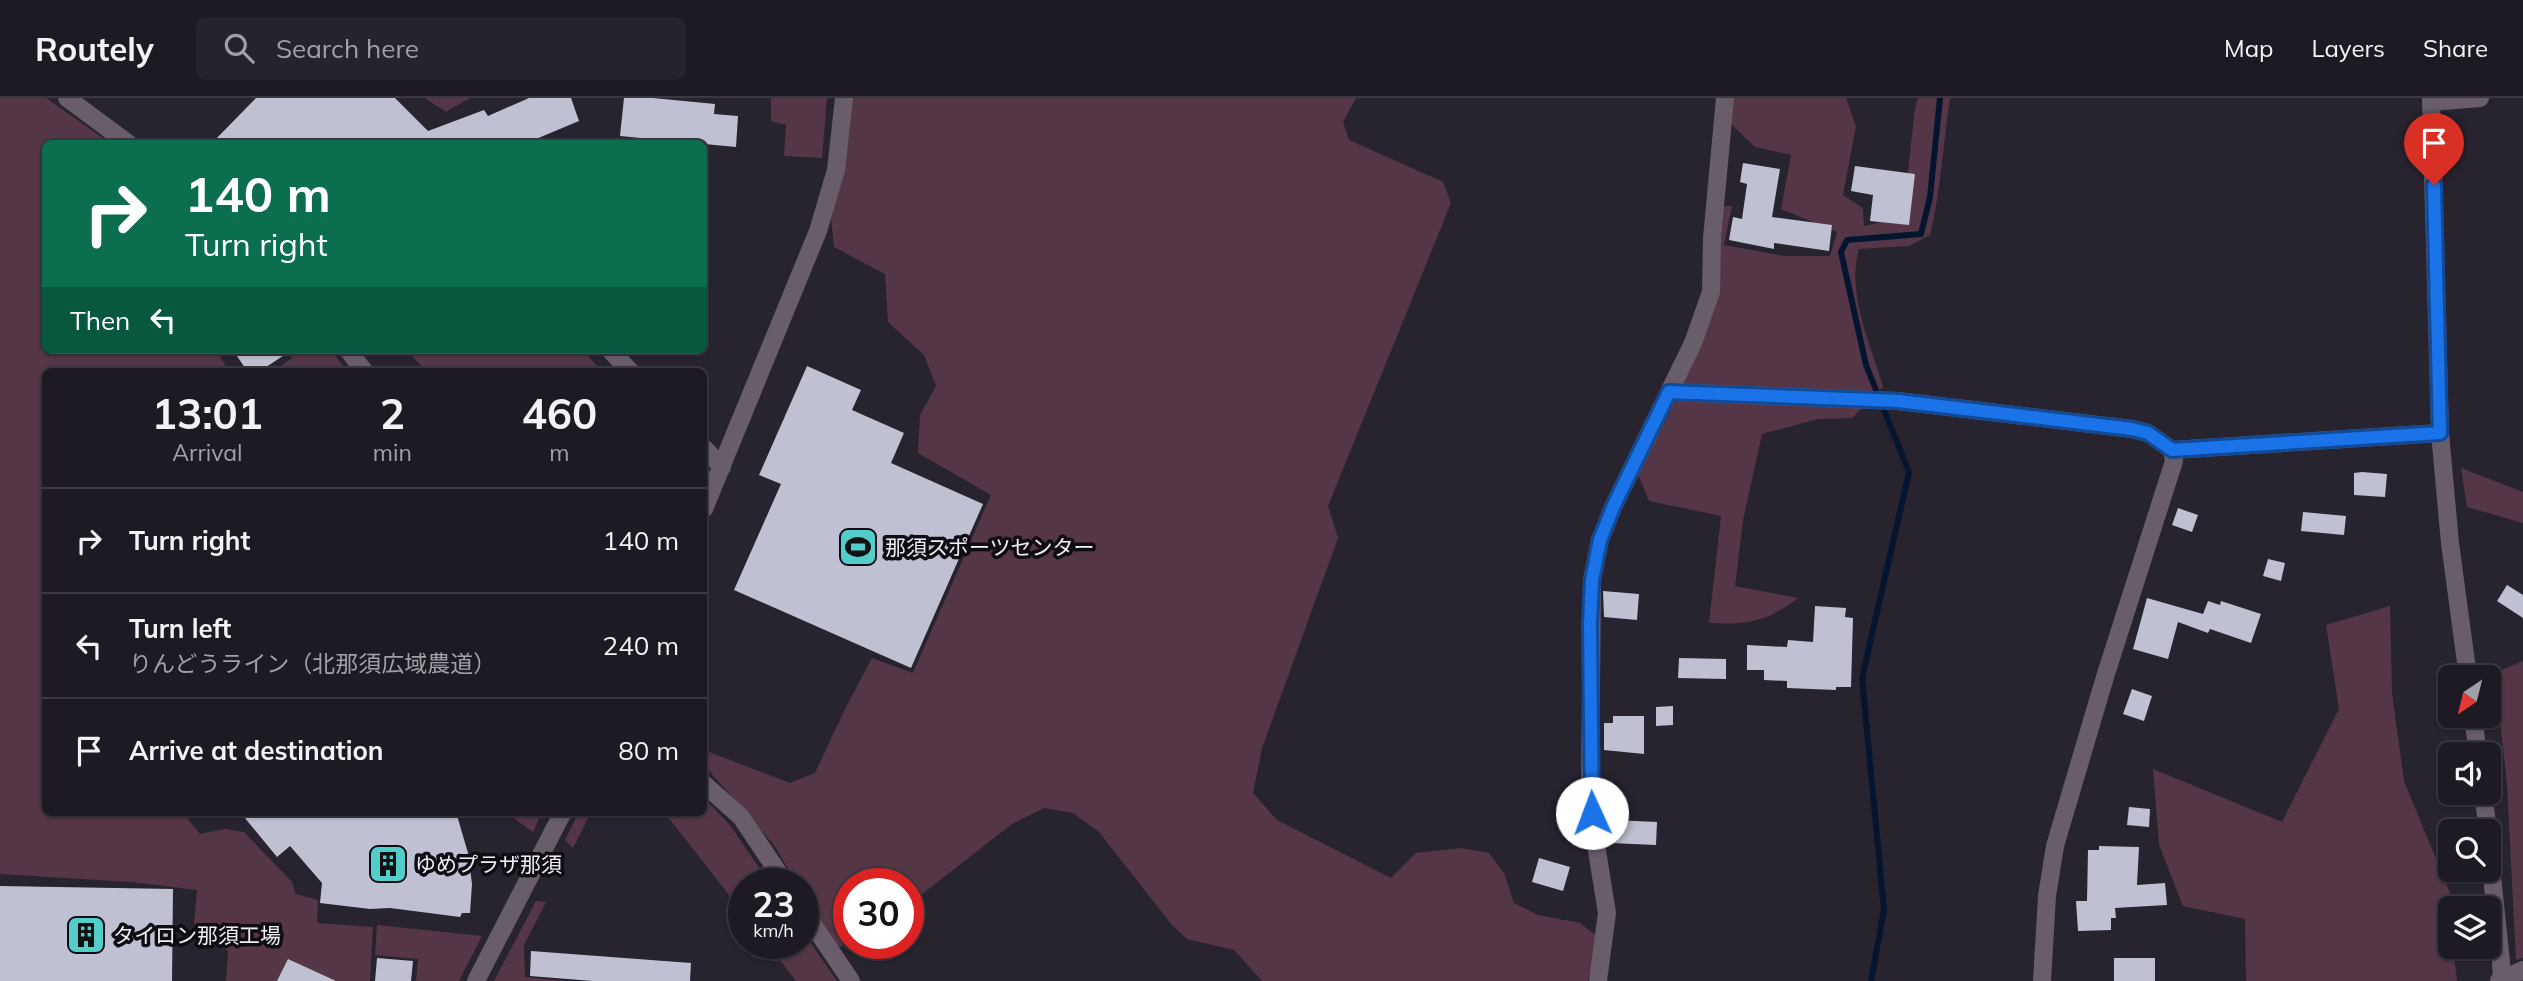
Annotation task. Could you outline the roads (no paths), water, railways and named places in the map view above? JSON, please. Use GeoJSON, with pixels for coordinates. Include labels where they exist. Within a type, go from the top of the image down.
{"type":"FeatureCollection","features":[{"type":"Feature","properties":{"kind":"street"},"geometry":{"type":"LineString","coordinates":[[67,98],[124,140]]}},
{"type":"Feature","properties":{"kind":"street"},"geometry":{"type":"LineString","coordinates":[[707,502],[818,231],[836,170],[844,98]]}},
{"type":"Feature","properties":{"kind":"street"},"geometry":{"type":"LineString","coordinates":[[1598,981],[1607,913],[1590,793],[1592,580],[1600,540],[1614,505],[1693,343],[1711,292],[1712,238],[1725,98]]}},
{"type":"Feature","properties":{"kind":"street"},"geometry":{"type":"LineString","coordinates":[[2466,665],[2450,543],[2440,433],[2431,100],[2480,98]]}},
{"type":"Feature","properties":{"kind":"street"},"geometry":{"type":"LineString","coordinates":[[351,354],[362,368]]}},
{"type":"Feature","properties":{"kind":"street"},"geometry":{"type":"LineString","coordinates":[[614,354],[627,368]]}},
{"type":"Feature","properties":{"kind":"street"},"geometry":{"type":"LineString","coordinates":[[1669,392],[1898,401],[2132,429],[2148,433],[2172,450],[2440,433]]}},
{"type":"Feature","properties":{"kind":"street"},"geometry":{"type":"LineString","coordinates":[[2042,981],[2047,895],[2055,846],[2105,677],[2174,461],[2172,450]]}},
{"type":"Feature","properties":{"kind":"street"},"geometry":{"type":"LineString","coordinates":[[707,451],[722,467]]}},
{"type":"Feature","properties":{"kind":"street"},"geometry":{"type":"LineString","coordinates":[[707,787],[741,817],[775,868]]}},
{"type":"Feature","properties":{"kind":"street"},"geometry":{"type":"LineString","coordinates":[[476,981],[562,816]]}},
{"type":"Feature","properties":{"kind":"street"},"geometry":{"type":"LineString","coordinates":[[2493,882],[2501,962],[2500,981],[2523,970]]}},
{"type":"Feature","properties":{"kind":"street"},"geometry":{"type":"LineString","coordinates":[[819,933],[851,981]]}},
{"type":"Feature","properties":{"kind":"waterway"},"geometry":{"type":"LineString","coordinates":[[1871,981],[1884,910],[1862,678],[1909,472],[1866,365],[1841,252],[1847,240],[1921,234],[1930,197],[1940,98]]}},
{"type":"Feature","properties":{"kind":"place","name":"那須スポーツセンター"},"geometry":{"type":"Point","coordinates":[858,547]}},
{"type":"Feature","properties":{"kind":"place","name":"ゆめプラザ那須"},"geometry":{"type":"Point","coordinates":[388,864]}},
{"type":"Feature","properties":{"kind":"place","name":"タイロン那須工場"},"geometry":{"type":"Point","coordinates":[86,935]}}]}
